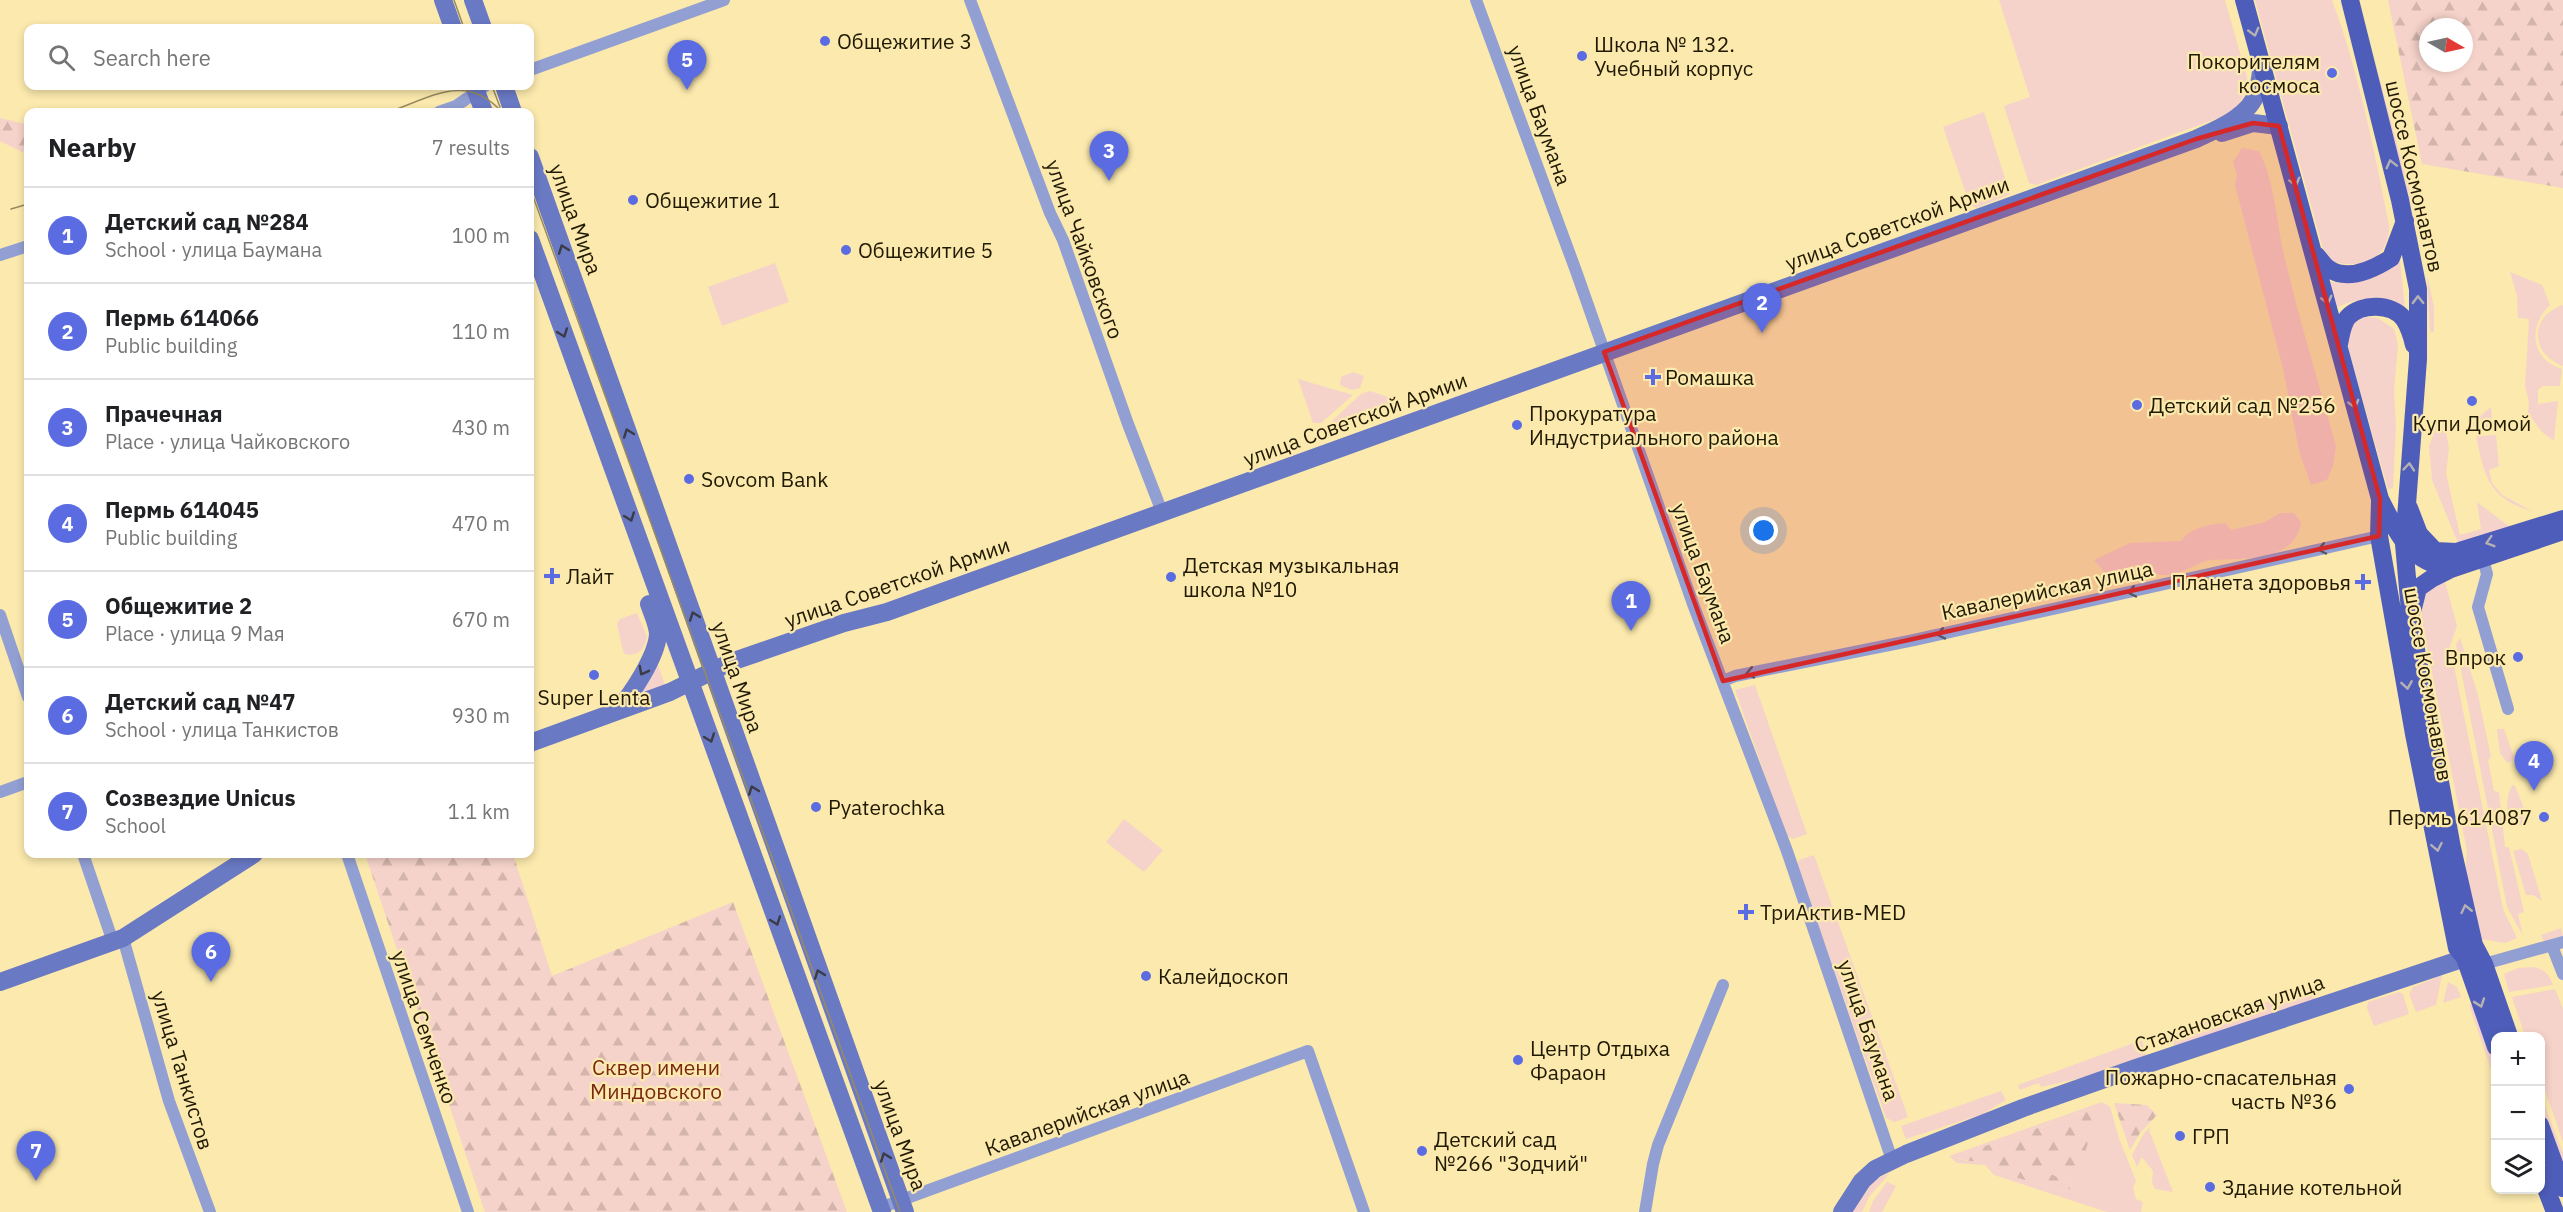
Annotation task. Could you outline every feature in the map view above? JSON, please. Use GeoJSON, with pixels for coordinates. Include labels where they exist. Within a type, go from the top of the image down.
{"type":"FeatureCollection","features":[{"type":"Feature","properties":{"kind":"main road"},"geometry":{"type":"LineString","coordinates":[[442,0],[451,24]]}},
{"type":"Feature","properties":{"kind":"main road"},"geometry":{"type":"LineString","coordinates":[[473,0],[482,24]]}},
{"type":"Feature","properties":{"kind":"main road","name":"шоссе Космонавтов"},"geometry":{"type":"LineString","coordinates":[[2244,0],[2380,499],[2404,544]]}},
{"type":"Feature","properties":{"kind":"main road","name":"шоссе Космонавтов"},"geometry":{"type":"LineString","coordinates":[[2350,0],[2405,221],[2418,288],[2418,359],[2404,544],[2411,622],[2452,848],[2474,945],[2484,964],[2508,1032]]}},
{"type":"Feature","properties":{"kind":"main road","name":"улица Советской Армии"},"geometry":{"type":"LineString","coordinates":[[2196,139],[2223,126],[2246,110],[2257,94],[2262,63]]}},
{"type":"Feature","properties":{"kind":"main road"},"geometry":{"type":"LineString","coordinates":[[478,90],[483,108]]}},
{"type":"Feature","properties":{"kind":"main road"},"geometry":{"type":"LineString","coordinates":[[505,90],[512,108]]}},
{"type":"Feature","properties":{"kind":"main road","name":"улица Советской Армии"},"geometry":{"type":"LineString","coordinates":[[534,740],[690,683],[731,662],[844,623],[887,612],[2196,139],[2253,123],[2279,126]]}},
{"type":"Feature","properties":{"kind":"main road","name":"улица Мира"},"geometry":{"type":"LineString","coordinates":[[534,168],[698,628],[711,672],[903,1206]]}},
{"type":"Feature","properties":{"kind":"main road"},"geometry":{"type":"LineString","coordinates":[[2315,254],[2329,269],[2340,273],[2363,273],[2391,258],[2405,221]]}},
{"type":"Feature","properties":{"kind":"main road"},"geometry":{"type":"LineString","coordinates":[[534,250],[881,1210]]}},
{"type":"Feature","properties":{"kind":"main road"},"geometry":{"type":"LineString","coordinates":[[2339,347],[2343,324],[2350,315],[2362,309],[2378,307],[2393,310],[2403,317],[2410,330],[2418,359]]}},
{"type":"Feature","properties":{"kind":"main road","name":"шоссе Космонавтов"},"geometry":{"type":"LineString","coordinates":[[2380,499],[2379,536],[2414,734],[2457,948],[2465,958],[2491,1033]]}},
{"type":"Feature","properties":{"kind":"main road"},"geometry":{"type":"LineString","coordinates":[[2406,499],[2419,534],[2435,551],[2456,552],[2563,519]]}},
{"type":"Feature","properties":{"kind":"main road"},"geometry":{"type":"LineString","coordinates":[[2411,622],[2418,588],[2451,569],[2563,531]]}},
{"type":"Feature","properties":{"kind":"main road"},"geometry":{"type":"LineString","coordinates":[[2404,544],[2423,560],[2451,569]]}},
{"type":"Feature","properties":{"kind":"main road"},"geometry":{"type":"LineString","coordinates":[[618,709],[629,697],[656,647],[658,633],[643,585],[644,555]]}},
{"type":"Feature","properties":{"kind":"main road"},"geometry":{"type":"LineString","coordinates":[[0,982],[118,940],[248,858]]}},
{"type":"Feature","properties":{"kind":"main road"},"geometry":{"type":"LineString","coordinates":[[2465,958],[2484,964]]}},
{"type":"Feature","properties":{"kind":"main road","name":"Стахановская улица"},"geometry":{"type":"LineString","coordinates":[[1842,1212],[1862,1181],[1875,1169],[1892,1160],[2023,1108],[2133,1069],[2465,958]]}},
{"type":"Feature","properties":{"kind":"main road"},"geometry":{"type":"LineString","coordinates":[[2545,1136],[2563,1188]]}},
{"type":"Feature","properties":{"kind":"main road"},"geometry":{"type":"LineString","coordinates":[[2545,1185],[2554,1212]]}},
{"type":"Feature","properties":{"kind":"street"},"geometry":{"type":"LineString","coordinates":[[534,69],[724,0]]}},
{"type":"Feature","properties":{"kind":"street","name":"улица Чайковского"},"geometry":{"type":"LineString","coordinates":[[970,0],[1050,213],[1063,240],[1128,424],[1162,512]]}},
{"type":"Feature","properties":{"kind":"street","name":"улица Баумана"},"geometry":{"type":"LineString","coordinates":[[1476,0],[1693,604],[1791,862],[1892,1160]]}},
{"type":"Feature","properties":{"kind":"street"},"geometry":{"type":"LineString","coordinates":[[450,108],[476,90]]}},
{"type":"Feature","properties":{"kind":"street"},"geometry":{"type":"LineString","coordinates":[[0,255],[24,247]]}},
{"type":"Feature","properties":{"kind":"street","name":"Кавалерийская улица"},"geometry":{"type":"LineString","coordinates":[[1723,681],[1735,676],[1925,637],[2379,536]]}},
{"type":"Feature","properties":{"kind":"street"},"geometry":{"type":"LineString","coordinates":[[2483,559],[2487,574],[2478,607],[2508,709]]}},
{"type":"Feature","properties":{"kind":"street"},"geometry":{"type":"LineString","coordinates":[[0,615],[24,685]]}},
{"type":"Feature","properties":{"kind":"street"},"geometry":{"type":"LineString","coordinates":[[0,792],[24,783]]}},
{"type":"Feature","properties":{"kind":"street","name":"улица Танкистов"},"geometry":{"type":"LineString","coordinates":[[85,858],[118,940],[169,1101],[210,1212]]}},
{"type":"Feature","properties":{"kind":"street","name":"улица Семченко"},"geometry":{"type":"LineString","coordinates":[[348,858],[468,1212]]}},
{"type":"Feature","properties":{"kind":"street"},"geometry":{"type":"LineString","coordinates":[[2484,964],[2557,944],[2563,975]]}},
{"type":"Feature","properties":{"kind":"street"},"geometry":{"type":"LineString","coordinates":[[1645,1212],[1658,1145],[1723,985]]}},
{"type":"Feature","properties":{"kind":"street","name":"Кавалерийская улица"},"geometry":{"type":"LineString","coordinates":[[881,1210],[903,1206],[1308,1051],[1364,1212]]}},
{"type":"Feature","properties":{"kind":"highlighted area"},"geometry":{"type":"Polygon","coordinates":[[[2253,123],[2279,126],[2380,499],[2379,536],[1723,681],[1604,352],[2196,139],[2253,123]]]}},
{"type":"Feature","properties":{"kind":"green space"},"geometry":{"type":"Polygon","coordinates":[[[1999,0],[2225,0],[2247,77],[2243,97],[2232,113],[2036,185],[2029,183],[2004,106],[2030,97],[1999,0]]]}},
{"type":"Feature","properties":{"kind":"green space"},"geometry":{"type":"Polygon","coordinates":[[[2255,0],[2332,0],[2358,83],[2389,225],[2384,248],[2369,260],[2349,264],[2326,260],[2255,0]]]}},
{"type":"Feature","properties":{"kind":"green space"},"geometry":{"type":"Polygon","coordinates":[[[2388,0],[2563,0],[2563,188],[2422,164],[2388,0]]]}},
{"type":"Feature","properties":{"kind":"green space"},"geometry":{"type":"Polygon","coordinates":[[[2369,40],[2413,203],[2409,203],[2369,40]]]}},
{"type":"Feature","properties":{"kind":"green space"},"geometry":{"type":"Polygon","coordinates":[[[1984,112],[2010,194],[1976,208],[1970,205],[1943,127],[1984,112]]]}},
{"type":"Feature","properties":{"kind":"green space"},"geometry":{"type":"Polygon","coordinates":[[[0,118],[24,124],[24,151],[0,141],[0,118]]]}},
{"type":"Feature","properties":{"kind":"green space"},"geometry":{"type":"Polygon","coordinates":[[[2242,148],[2259,151],[2265,164],[2291,283],[2336,446],[2333,466],[2327,480],[2311,485],[2299,451],[2283,369],[2235,185],[2237,175],[2233,162],[2242,148]]]}},
{"type":"Feature","properties":{"kind":"green space"},"geometry":{"type":"Polygon","coordinates":[[[2400,261],[2405,308],[2371,299],[2337,307],[2330,282],[2340,283],[2367,279],[2400,261]]]}},
{"type":"Feature","properties":{"kind":"green space"},"geometry":{"type":"Polygon","coordinates":[[[775,263],[789,302],[722,326],[708,287],[775,263]]]}},
{"type":"Feature","properties":{"kind":"green space"},"geometry":{"type":"Polygon","coordinates":[[[2510,272],[2542,285],[2550,305],[2538,322],[2536,341],[2538,350],[2544,358],[2562,369],[2560,386],[2543,386],[2538,390],[2538,404],[2558,401],[2554,441],[2542,432],[2528,413],[2529,402],[2525,386],[2529,319],[2518,318],[2517,296],[2510,272]]]}},
{"type":"Feature","properties":{"kind":"green space"},"geometry":{"type":"Polygon","coordinates":[[[2427,275],[2434,307],[2434,333],[2430,331],[2427,275]]]}},
{"type":"Feature","properties":{"kind":"green space"},"geometry":{"type":"Polygon","coordinates":[[[2563,305],[2563,366],[2544,353],[2538,335],[2539,326],[2544,317],[2563,305]]]}},
{"type":"Feature","properties":{"kind":"green space"},"geometry":{"type":"Polygon","coordinates":[[[2366,317],[2378,318],[2394,329],[2398,345],[2394,390],[2396,426],[2393,488],[2388,489],[2344,334],[2354,320],[2366,317]]]}},
{"type":"Feature","properties":{"kind":"green space"},"geometry":{"type":"Polygon","coordinates":[[[1353,372],[1364,376],[1360,388],[1352,390],[1340,385],[1341,377],[1353,372]]]}},
{"type":"Feature","properties":{"kind":"green space"},"geometry":{"type":"Polygon","coordinates":[[[1298,379],[1353,395],[1321,423],[1313,423],[1298,379]]]}},
{"type":"Feature","properties":{"kind":"green space"},"geometry":{"type":"Polygon","coordinates":[[[1370,391],[1400,401],[1341,424],[1329,424],[1361,394],[1370,391]]]}},
{"type":"Feature","properties":{"kind":"green space"},"geometry":{"type":"Polygon","coordinates":[[[2491,407],[2493,430],[2474,431],[2472,423],[2491,407]]]}},
{"type":"Feature","properties":{"kind":"green space"},"geometry":{"type":"Polygon","coordinates":[[[2439,420],[2444,420],[2449,449],[2446,473],[2460,535],[2481,529],[2477,502],[2510,527],[2458,543],[2432,480],[2429,446],[2439,420]]]}},
{"type":"Feature","properties":{"kind":"green space"},"geometry":{"type":"Polygon","coordinates":[[[2496,435],[2499,466],[2489,470],[2492,483],[2502,495],[2532,511],[2506,500],[2497,493],[2486,474],[2476,436],[2496,435]]]}},
{"type":"Feature","properties":{"kind":"green space"},"geometry":{"type":"Polygon","coordinates":[[[2280,513],[2294,513],[2301,522],[2297,535],[2289,545],[2266,556],[2209,560],[2172,575],[2159,575],[2137,565],[2105,573],[2094,560],[2130,543],[2181,541],[2195,530],[2206,526],[2225,523],[2231,530],[2265,522],[2280,513]]]}},
{"type":"Feature","properties":{"kind":"green space"},"geometry":{"type":"Polygon","coordinates":[[[2445,582],[2457,626],[2450,646],[2503,909],[2517,938],[2505,943],[2481,939],[2465,874],[2467,851],[2422,621],[2420,594],[2445,582]]]}},
{"type":"Feature","properties":{"kind":"green space"},"geometry":{"type":"Polygon","coordinates":[[[637,613],[647,637],[646,641],[637,653],[625,654],[617,624],[620,619],[637,613]]]}},
{"type":"Feature","properties":{"kind":"green space"},"geometry":{"type":"Polygon","coordinates":[[[2460,638],[2478,695],[2491,757],[2488,760],[2494,791],[2499,792],[2505,847],[2509,847],[2524,912],[2518,914],[2523,936],[2507,907],[2456,644],[2460,638]]]}},
{"type":"Feature","properties":{"kind":"green space"},"geometry":{"type":"Polygon","coordinates":[[[655,656],[665,685],[632,696],[655,656]]]}},
{"type":"Feature","properties":{"kind":"green space"},"geometry":{"type":"Polygon","coordinates":[[[1755,685],[1807,834],[1793,839],[1786,835],[1735,690],[1755,685]]]}},
{"type":"Feature","properties":{"kind":"green space"},"geometry":{"type":"Polygon","coordinates":[[[2497,729],[2504,729],[2514,757],[2507,763],[2500,753],[2497,729]]]}},
{"type":"Feature","properties":{"kind":"green space"},"geometry":{"type":"Polygon","coordinates":[[[2512,785],[2515,786],[2525,811],[2527,825],[2513,826],[2510,822],[2507,806],[2512,785]]]}},
{"type":"Feature","properties":{"kind":"green space"},"geometry":{"type":"Polygon","coordinates":[[[1124,819],[1163,850],[1144,872],[1106,842],[1124,819]]]}},
{"type":"Feature","properties":{"kind":"green space"},"geometry":{"type":"Polygon","coordinates":[[[2522,849],[2528,854],[2542,901],[2533,895],[2526,895],[2513,851],[2522,849]]]}},
{"type":"Feature","properties":{"kind":"green space"},"geometry":{"type":"Polygon","coordinates":[[[1814,855],[1908,1117],[1895,1122],[1886,1118],[1797,865],[1799,860],[1814,855]]]}},
{"type":"Feature","properties":{"kind":"green space","name":"Сквер имени Миндовского"},"geometry":{"type":"Polygon","coordinates":[[[366,858],[514,858],[552,976],[733,902],[847,1212],[485,1212],[366,858]]]}},
{"type":"Feature","properties":{"kind":"green space"},"geometry":{"type":"Polygon","coordinates":[[[2561,928],[2563,936],[2544,942],[2541,935],[2561,928]]]}},
{"type":"Feature","properties":{"kind":"green space"},"geometry":{"type":"Polygon","coordinates":[[[2534,967],[2546,973],[2553,985],[2509,992],[2504,974],[2518,968],[2534,967]]]}},
{"type":"Feature","properties":{"kind":"green space"},"geometry":{"type":"Polygon","coordinates":[[[2442,975],[2436,1005],[2416,1012],[2409,994],[2413,987],[2442,975]]]}},
{"type":"Feature","properties":{"kind":"green space"},"geometry":{"type":"Polygon","coordinates":[[[2448,982],[2457,987],[2461,997],[2443,1003],[2448,982]]]}},
{"type":"Feature","properties":{"kind":"green space"},"geometry":{"type":"Polygon","coordinates":[[[2315,986],[2320,992],[2312,1002],[2178,1047],[2174,1045],[2170,1034],[2315,986]]]}},
{"type":"Feature","properties":{"kind":"green space"},"geometry":{"type":"Polygon","coordinates":[[[2555,989],[2563,1009],[2563,1142],[2545,1090],[2545,1032],[2524,1032],[2512,997],[2555,989]]]}},
{"type":"Feature","properties":{"kind":"green space"},"geometry":{"type":"Polygon","coordinates":[[[2399,992],[2403,994],[2409,1014],[2374,1026],[2367,1008],[2368,1002],[2399,992]]]}},
{"type":"Feature","properties":{"kind":"green space"},"geometry":{"type":"Polygon","coordinates":[[[2475,1003],[2491,1052],[2491,1069],[2469,1005],[2475,1003]]]}},
{"type":"Feature","properties":{"kind":"green space"},"geometry":{"type":"Polygon","coordinates":[[[2142,1040],[2146,1056],[2090,1076],[2041,1087],[2039,1083],[2020,1090],[2018,1085],[2142,1040]]]}},
{"type":"Feature","properties":{"kind":"green space"},"geometry":{"type":"Polygon","coordinates":[[[2001,1091],[2006,1100],[1983,1114],[1906,1139],[1901,1126],[2001,1091]]]}},
{"type":"Feature","properties":{"kind":"green space"},"geometry":{"type":"Polygon","coordinates":[[[2102,1102],[2110,1107],[2136,1181],[2133,1188],[2136,1199],[2143,1202],[2141,1212],[2107,1212],[1994,1175],[1985,1165],[1957,1163],[1949,1156],[2102,1102]],[[2096,1108],[1954,1157],[1982,1162],[1999,1172],[2063,1192],[2070,1189],[2071,1179],[2059,1178],[2045,1172],[2080,1165],[2089,1139],[2093,1135],[2087,1130],[2096,1108]]]}},
{"type":"Feature","properties":{"kind":"green space"},"geometry":{"type":"Polygon","coordinates":[[[2114,1103],[2147,1105],[2157,1115],[2140,1133],[2130,1150],[2114,1103]]]}},
{"type":"Feature","properties":{"kind":"green space"},"geometry":{"type":"Polygon","coordinates":[[[2545,1107],[2563,1153],[2563,1170],[2545,1118],[2545,1107]]]}},
{"type":"Feature","properties":{"kind":"green space"},"geometry":{"type":"Polygon","coordinates":[[[2096,1108],[2093,1119],[2087,1126],[2087,1130],[2093,1135],[2080,1164],[2071,1171],[2047,1172],[2059,1178],[2071,1179],[2070,1189],[2063,1192],[1999,1172],[1983,1163],[1953,1157],[2096,1108]]]}},
{"type":"Feature","properties":{"kind":"green space"},"geometry":{"type":"Polygon","coordinates":[[[2151,1126],[2149,1130],[2173,1192],[2155,1189],[2152,1183],[2153,1171],[2142,1157],[2137,1167],[2132,1155],[2144,1133],[2151,1126]]]}},
{"type":"Feature","properties":{"kind":"green space"},"geometry":{"type":"Polygon","coordinates":[[[1889,1174],[1869,1197],[1862,1212],[1848,1212],[1870,1184],[1889,1174]]]}},
{"type":"Feature","properties":{"kind":"green space"},"geometry":{"type":"Polygon","coordinates":[[[1887,1182],[1896,1186],[1882,1212],[1869,1212],[1873,1201],[1887,1182]]]}},
{"type":"Feature","properties":{"kind":"tram line"},"geometry":{"type":"LineString","coordinates":[[454,0],[463,24]]}},
{"type":"Feature","properties":{"kind":"tram line"},"geometry":{"type":"LineString","coordinates":[[400,108],[434,95],[462,90]]}},
{"type":"Feature","properties":{"kind":"tram line"},"geometry":{"type":"LineString","coordinates":[[462,90],[489,100],[498,108]]}},
{"type":"Feature","properties":{"kind":"tram line"},"geometry":{"type":"LineString","coordinates":[[494,90],[500,107]]}},
{"type":"Feature","properties":{"kind":"tram line"},"geometry":{"type":"LineString","coordinates":[[534,199],[900,1212]]}},
{"type":"Feature","properties":{"kind":"tram line"},"geometry":{"type":"LineString","coordinates":[[11,209],[24,205]]}},
{"type":"Feature","properties":{"kind":"place","name":"Общежитие 3"},"geometry":{"type":"Point","coordinates":[825,41]}},
{"type":"Feature","properties":{"kind":"place","name":"Школа № 132. Учебный корпус"},"geometry":{"type":"Point","coordinates":[1582,56]}},
{"type":"Feature","properties":{"kind":"place","name":"Покорителям космоса"},"geometry":{"type":"Point","coordinates":[2332,73]}},
{"type":"Feature","properties":{"kind":"place","name":"Общежитие 2"},"geometry":{"type":"Point","coordinates":[687,90]}},
{"type":"Feature","properties":{"kind":"place","name":"Прачечная"},"geometry":{"type":"Point","coordinates":[1109,181]}},
{"type":"Feature","properties":{"kind":"place","name":"Общежитие 1"},"geometry":{"type":"Point","coordinates":[633,200]}},
{"type":"Feature","properties":{"kind":"place","name":"Общежитие 5"},"geometry":{"type":"Point","coordinates":[846,250]}},
{"type":"Feature","properties":{"kind":"place","name":"Пермь 614066"},"geometry":{"type":"Point","coordinates":[1762,333]}},
{"type":"Feature","properties":{"kind":"place","name":"Ромашка"},"geometry":{"type":"Point","coordinates":[1653,377]}},
{"type":"Feature","properties":{"kind":"place","name":"Купи Домой"},"geometry":{"type":"Point","coordinates":[2472,401]}},
{"type":"Feature","properties":{"kind":"place","name":"Детский сад №256"},"geometry":{"type":"Point","coordinates":[2137,405]}},
{"type":"Feature","properties":{"kind":"place","name":"Прокуратура Индустриального района"},"geometry":{"type":"Point","coordinates":[1517,425]}},
{"type":"Feature","properties":{"kind":"place","name":"Sovcom Bank"},"geometry":{"type":"Point","coordinates":[689,479]}},
{"type":"Feature","properties":{"kind":"place","name":"Лайт"},"geometry":{"type":"Point","coordinates":[552,576]}},
{"type":"Feature","properties":{"kind":"place","name":"Детская музыкальная школа №10"},"geometry":{"type":"Point","coordinates":[1171,577]}},
{"type":"Feature","properties":{"kind":"place","name":"Планета здоровья"},"geometry":{"type":"Point","coordinates":[2363,582]}},
{"type":"Feature","properties":{"kind":"place","name":"Детский сад №284"},"geometry":{"type":"Point","coordinates":[1631,631]}},
{"type":"Feature","properties":{"kind":"place","name":"Впрок"},"geometry":{"type":"Point","coordinates":[2518,657]}},
{"type":"Feature","properties":{"kind":"place","name":"Super Lenta"},"geometry":{"type":"Point","coordinates":[594,675]}},
{"type":"Feature","properties":{"kind":"place","name":"Пермь 614045"},"geometry":{"type":"Point","coordinates":[2534,791]}},
{"type":"Feature","properties":{"kind":"place","name":"Pyaterochka"},"geometry":{"type":"Point","coordinates":[816,807]}},
{"type":"Feature","properties":{"kind":"place","name":"Пермь 614087"},"geometry":{"type":"Point","coordinates":[2544,817]}},
{"type":"Feature","properties":{"kind":"place","name":"ТриАктив-MED"},"geometry":{"type":"Point","coordinates":[1746,912]}},
{"type":"Feature","properties":{"kind":"place","name":"Калейдоскоп"},"geometry":{"type":"Point","coordinates":[1146,976]}},
{"type":"Feature","properties":{"kind":"place","name":"Детский сад №47"},"geometry":{"type":"Point","coordinates":[211,982]}},
{"type":"Feature","properties":{"kind":"place","name":"Центр Отдыха Фараон"},"geometry":{"type":"Point","coordinates":[1518,1060]}},
{"type":"Feature","properties":{"kind":"place","name":"Пожарно-спасательная часть №36"},"geometry":{"type":"Point","coordinates":[2349,1089]}},
{"type":"Feature","properties":{"kind":"place","name":"ГРП"},"geometry":{"type":"Point","coordinates":[2180,1136]}},
{"type":"Feature","properties":{"kind":"place","name":"Детский сад №266 \"Зодчий\""},"geometry":{"type":"Point","coordinates":[1422,1151]}},
{"type":"Feature","properties":{"kind":"place","name":"Созвездие Unicus"},"geometry":{"type":"Point","coordinates":[36,1181]}},
{"type":"Feature","properties":{"kind":"place","name":"Здание котельной"},"geometry":{"type":"Point","coordinates":[2210,1187]}}]}
